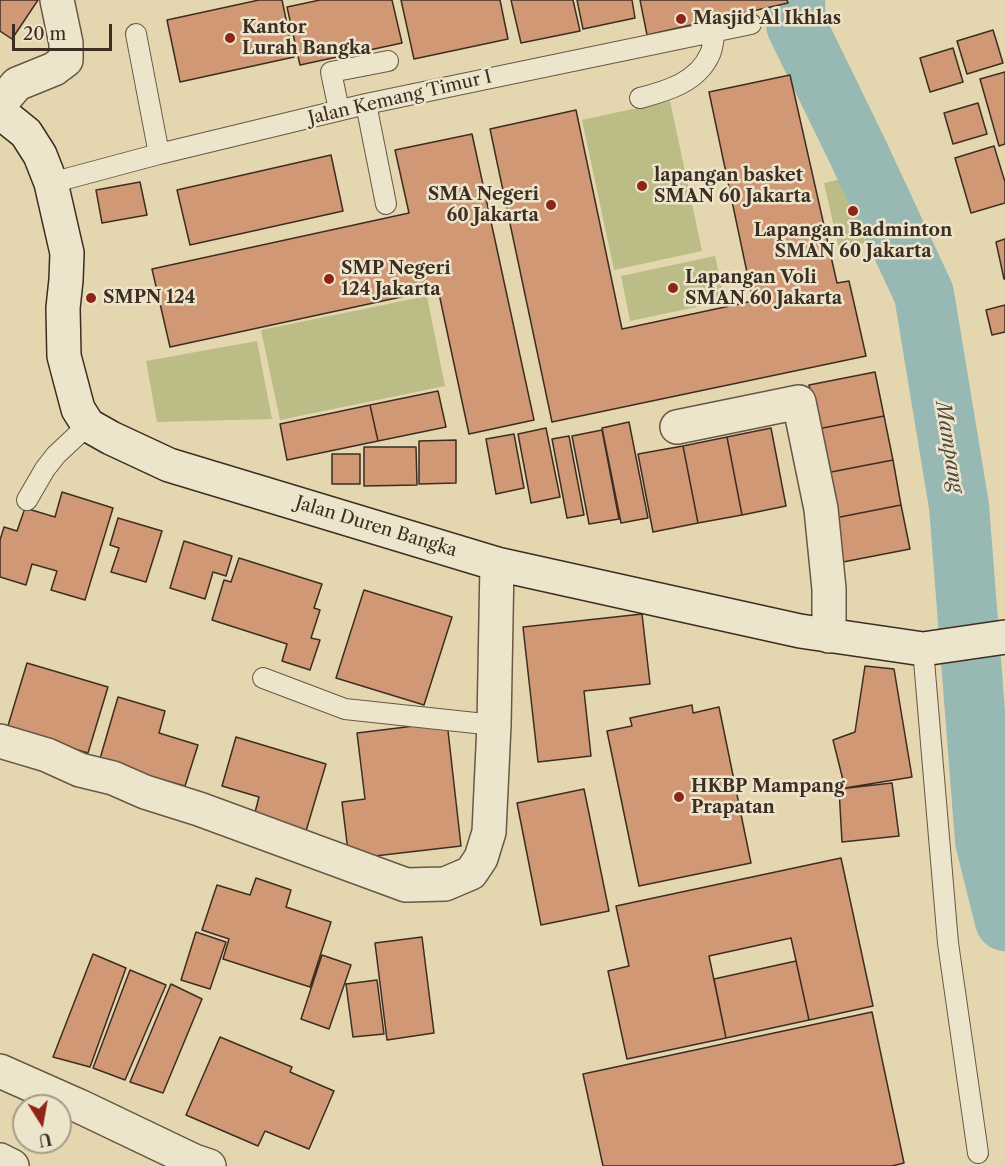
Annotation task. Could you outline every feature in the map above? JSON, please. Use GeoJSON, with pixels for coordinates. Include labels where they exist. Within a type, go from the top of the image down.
{"type":"FeatureCollection","features":[{"type":"Feature","properties":{"kind":"street"},"geometry":{"type":"LineString","coordinates":[[0,104],[17,84],[54,69],[66,60],[66,43],[57,0]]}},
{"type":"Feature","properties":{"kind":"street"},"geometry":{"type":"LineString","coordinates":[[0,112],[26,133],[40,155],[51,183],[67,253],[63,308],[64,356],[78,409],[88,425]]}},
{"type":"Feature","properties":{"kind":"street"},"geometry":{"type":"LineString","coordinates":[[677,427],[799,402],[821,509],[829,589],[829,636]]}},
{"type":"Feature","properties":{"kind":"street","name":"Jalan Duren Bangka"},"geometry":{"type":"LineString","coordinates":[[88,425],[169,465],[497,564],[829,636],[929,648],[1005,637]]}},
{"type":"Feature","properties":{"kind":"street"},"geometry":{"type":"LineString","coordinates":[[0,741],[47,755],[80,770],[113,778],[145,792],[199,809],[406,885],[445,884],[471,873],[481,858],[489,832],[494,725],[497,564]]}},
{"type":"Feature","properties":{"kind":"street"},"geometry":{"type":"LineString","coordinates":[[0,1071],[79,1106],[198,1164]]}},
{"type":"Feature","properties":{"kind":"street"},"geometry":{"type":"LineString","coordinates":[[0,1160],[12,1166]]}},
{"type":"Feature","properties":{"kind":"lane","name":"Jalan Kemang Timur I"},"geometry":{"type":"LineString","coordinates":[[51,183],[159,154],[366,104],[751,24]]}},
{"type":"Feature","properties":{"kind":"lane"},"geometry":{"type":"LineString","coordinates":[[640,98],[667,91],[688,80],[703,67],[711,52],[715,31]]}},
{"type":"Feature","properties":{"kind":"lane"},"geometry":{"type":"LineString","coordinates":[[136,34],[159,154]]}},
{"type":"Feature","properties":{"kind":"lane"},"geometry":{"type":"LineString","coordinates":[[339,111],[331,72],[388,61]]}},
{"type":"Feature","properties":{"kind":"lane"},"geometry":{"type":"LineString","coordinates":[[366,104],[386,204]]}},
{"type":"Feature","properties":{"kind":"lane"},"geometry":{"type":"LineString","coordinates":[[27,500],[51,462],[88,425]]}},
{"type":"Feature","properties":{"kind":"lane"},"geometry":{"type":"LineString","coordinates":[[929,648],[948,943],[978,1153]]}},
{"type":"Feature","properties":{"kind":"lane"},"geometry":{"type":"LineString","coordinates":[[264,678],[345,709],[494,725]]}},
{"type":"Feature","properties":{"kind":"green space","name":"lapangan basket SMAN 60 Jakarta"},"geometry":{"type":"Polygon","coordinates":[[[670,101],[702,251],[614,270],[582,120],[670,101]]]}},
{"type":"Feature","properties":{"kind":"green space","name":"Lapangan Badminton SMAN 60 Jakarta"},"geometry":{"type":"Polygon","coordinates":[[[867,173],[883,239],[839,249],[824,183],[867,173]]]}},
{"type":"Feature","properties":{"kind":"green space","name":"Lapangan Voli SMAN 60 Jakarta"},"geometry":{"type":"Polygon","coordinates":[[[715,256],[725,301],[630,321],[621,276],[715,256]]]}},
{"type":"Feature","properties":{"kind":"green space"},"geometry":{"type":"Polygon","coordinates":[[[427,296],[445,386],[280,420],[261,330],[427,296]]]}},
{"type":"Feature","properties":{"kind":"green space"},"geometry":{"type":"Polygon","coordinates":[[[257,341],[272,419],[157,422],[146,361],[257,341]]]}},
{"type":"Feature","properties":{"kind":"building"},"geometry":{"type":"Polygon","coordinates":[[[0,0],[38,0],[12,39],[0,31],[0,0]]]}},
{"type":"Feature","properties":{"kind":"building","name":"Kantor Lurah Bangka"},"geometry":{"type":"Polygon","coordinates":[[[259,0],[282,0],[294,57],[180,82],[167,20],[259,0]]]}},
{"type":"Feature","properties":{"kind":"building"},"geometry":{"type":"Polygon","coordinates":[[[320,0],[392,0],[402,43],[300,65],[287,7],[320,0]]]}},
{"type":"Feature","properties":{"kind":"building"},"geometry":{"type":"Polygon","coordinates":[[[401,0],[500,0],[508,39],[414,59],[401,0]]]}},
{"type":"Feature","properties":{"kind":"building"},"geometry":{"type":"Polygon","coordinates":[[[511,0],[573,0],[580,31],[521,43],[511,0]]]}},
{"type":"Feature","properties":{"kind":"building"},"geometry":{"type":"Polygon","coordinates":[[[577,0],[632,0],[635,18],[583,29],[577,0]]]}},
{"type":"Feature","properties":{"kind":"building","name":"Masjid Al Ikhlas"},"geometry":{"type":"Polygon","coordinates":[[[640,0],[787,0],[788,3],[647,35],[640,0]]]}},
{"type":"Feature","properties":{"kind":"building"},"geometry":{"type":"Polygon","coordinates":[[[993,30],[1003,63],[967,74],[957,41],[993,30]]]}},
{"type":"Feature","properties":{"kind":"building"},"geometry":{"type":"Polygon","coordinates":[[[953,48],[963,82],[930,92],[920,58],[953,48]]]}},
{"type":"Feature","properties":{"kind":"building"},"geometry":{"type":"Polygon","coordinates":[[[1005,72],[1005,144],[999,146],[980,79],[1005,72]]]}},
{"type":"Feature","properties":{"kind":"building","name":"SMA Negeri 60 Jakarta"},"geometry":{"type":"Polygon","coordinates":[[[790,75],[837,283],[849,281],[866,356],[552,422],[490,129],[576,110],[622,329],[753,301],[709,92],[790,75]]]}},
{"type":"Feature","properties":{"kind":"building"},"geometry":{"type":"Polygon","coordinates":[[[978,103],[987,134],[953,144],[944,113],[978,103]]]}},
{"type":"Feature","properties":{"kind":"building","name":"SMP Negeri 124 Jakarta"},"geometry":{"type":"Polygon","coordinates":[[[472,134],[534,420],[469,434],[438,289],[170,347],[152,269],[409,213],[395,150],[472,134]]]}},
{"type":"Feature","properties":{"kind":"building"},"geometry":{"type":"Polygon","coordinates":[[[994,146],[1005,182],[1005,203],[971,213],[955,158],[994,146]]]}},
{"type":"Feature","properties":{"kind":"building"},"geometry":{"type":"Polygon","coordinates":[[[331,155],[343,211],[190,245],[177,190],[331,155]]]}},
{"type":"Feature","properties":{"kind":"building"},"geometry":{"type":"Polygon","coordinates":[[[140,182],[147,215],[102,223],[96,190],[140,182]]]}},
{"type":"Feature","properties":{"kind":"building"},"geometry":{"type":"Polygon","coordinates":[[[1005,239],[1005,279],[1004,279],[996,242],[1005,239]]]}},
{"type":"Feature","properties":{"kind":"building"},"geometry":{"type":"Polygon","coordinates":[[[1005,305],[1005,332],[992,335],[986,310],[1005,305]]]}},
{"type":"Feature","properties":{"kind":"building"},"geometry":{"type":"Polygon","coordinates":[[[875,372],[884,416],[818,429],[809,385],[875,372]]]}},
{"type":"Feature","properties":{"kind":"building"},"geometry":{"type":"Polygon","coordinates":[[[438,391],[446,427],[378,441],[370,405],[438,391]]]}},
{"type":"Feature","properties":{"kind":"building"},"geometry":{"type":"Polygon","coordinates":[[[370,405],[378,441],[287,460],[280,424],[370,405]]]}},
{"type":"Feature","properties":{"kind":"building"},"geometry":{"type":"Polygon","coordinates":[[[884,416],[893,460],[826,473],[818,429],[884,416]]]}},
{"type":"Feature","properties":{"kind":"building"},"geometry":{"type":"Polygon","coordinates":[[[629,422],[648,518],[621,523],[602,428],[629,422]]]}},
{"type":"Feature","properties":{"kind":"building"},"geometry":{"type":"Polygon","coordinates":[[[546,428],[560,497],[531,503],[518,434],[546,428]]]}},
{"type":"Feature","properties":{"kind":"building"},"geometry":{"type":"Polygon","coordinates":[[[771,428],[786,506],[742,515],[727,437],[771,428]]]}},
{"type":"Feature","properties":{"kind":"building"},"geometry":{"type":"Polygon","coordinates":[[[602,430],[619,519],[589,524],[572,436],[602,430]]]}},
{"type":"Feature","properties":{"kind":"building"},"geometry":{"type":"Polygon","coordinates":[[[514,434],[524,488],[496,494],[486,439],[514,434]]]}},
{"type":"Feature","properties":{"kind":"building"},"geometry":{"type":"Polygon","coordinates":[[[569,436],[584,515],[567,518],[552,439],[569,436]]]}},
{"type":"Feature","properties":{"kind":"building"},"geometry":{"type":"Polygon","coordinates":[[[727,437],[742,515],[698,523],[683,446],[727,437]]]}},
{"type":"Feature","properties":{"kind":"building"},"geometry":{"type":"Polygon","coordinates":[[[456,440],[456,483],[419,484],[419,441],[456,440]]]}},
{"type":"Feature","properties":{"kind":"building"},"geometry":{"type":"Polygon","coordinates":[[[683,446],[698,523],[653,532],[638,454],[683,446]]]}},
{"type":"Feature","properties":{"kind":"building"},"geometry":{"type":"Polygon","coordinates":[[[364,447],[416,447],[417,485],[364,486],[364,447]]]}},
{"type":"Feature","properties":{"kind":"building"},"geometry":{"type":"Polygon","coordinates":[[[332,454],[360,454],[360,484],[332,484],[332,454]]]}},
{"type":"Feature","properties":{"kind":"building"},"geometry":{"type":"Polygon","coordinates":[[[893,460],[901,505],[835,518],[826,473],[893,460]]]}},
{"type":"Feature","properties":{"kind":"building"},"geometry":{"type":"Polygon","coordinates":[[[62,492],[113,508],[85,600],[51,590],[57,571],[32,564],[26,585],[0,577],[0,540],[4,527],[17,531],[25,508],[55,517],[62,492]]]}},
{"type":"Feature","properties":{"kind":"building"},"geometry":{"type":"Polygon","coordinates":[[[901,505],[910,549],[843,562],[835,518],[901,505]]]}},
{"type":"Feature","properties":{"kind":"building"},"geometry":{"type":"Polygon","coordinates":[[[118,518],[162,531],[146,582],[111,572],[119,548],[110,545],[118,518]]]}},
{"type":"Feature","properties":{"kind":"building"},"geometry":{"type":"Polygon","coordinates":[[[184,541],[232,556],[226,576],[213,572],[205,599],[170,588],[184,541]]]}},
{"type":"Feature","properties":{"kind":"building"},"geometry":{"type":"Polygon","coordinates":[[[239,558],[322,584],[314,608],[320,610],[311,638],[320,640],[310,670],[282,661],[287,644],[212,620],[224,580],[231,582],[239,558]]]}},
{"type":"Feature","properties":{"kind":"building"},"geometry":{"type":"Polygon","coordinates":[[[364,590],[452,617],[424,705],[336,678],[364,590]]]}},
{"type":"Feature","properties":{"kind":"building"},"geometry":{"type":"Polygon","coordinates":[[[642,614],[650,684],[584,691],[591,756],[538,762],[523,627],[642,614]]]}},
{"type":"Feature","properties":{"kind":"building"},"geometry":{"type":"Polygon","coordinates":[[[27,663],[108,687],[88,753],[7,729],[27,663]]]}},
{"type":"Feature","properties":{"kind":"building"},"geometry":{"type":"Polygon","coordinates":[[[865,666],[894,669],[912,777],[845,788],[833,740],[855,732],[865,666]]]}},
{"type":"Feature","properties":{"kind":"building"},"geometry":{"type":"Polygon","coordinates":[[[118,697],[165,711],[159,733],[198,745],[185,786],[99,762],[118,697]]]}},
{"type":"Feature","properties":{"kind":"building","name":"HKBP Mampang Prapatan"},"geometry":{"type":"Polygon","coordinates":[[[692,705],[693,713],[719,707],[751,863],[639,886],[607,731],[632,726],[630,718],[692,705]]]}},
{"type":"Feature","properties":{"kind":"building"},"geometry":{"type":"Polygon","coordinates":[[[447,722],[461,846],[349,859],[342,802],[365,799],[357,733],[447,722]]]}},
{"type":"Feature","properties":{"kind":"building"},"geometry":{"type":"Polygon","coordinates":[[[236,737],[326,764],[306,831],[254,816],[259,797],[222,786],[236,737]]]}},
{"type":"Feature","properties":{"kind":"building"},"geometry":{"type":"Polygon","coordinates":[[[892,783],[899,836],[842,842],[839,789],[892,783]]]}},
{"type":"Feature","properties":{"kind":"building"},"geometry":{"type":"Polygon","coordinates":[[[584,789],[609,911],[541,925],[517,803],[584,789]]]}},
{"type":"Feature","properties":{"kind":"building"},"geometry":{"type":"Polygon","coordinates":[[[841,858],[873,1006],[809,1020],[791,938],[709,956],[726,1038],[627,1059],[608,971],[629,966],[616,906],[841,858]]]}},
{"type":"Feature","properties":{"kind":"building"},"geometry":{"type":"Polygon","coordinates":[[[256,878],[291,890],[286,907],[331,922],[310,987],[223,959],[229,939],[202,930],[217,885],[250,895],[256,878]]]}},
{"type":"Feature","properties":{"kind":"building"},"geometry":{"type":"Polygon","coordinates":[[[196,932],[226,942],[210,989],[181,980],[196,932]]]}},
{"type":"Feature","properties":{"kind":"building"},"geometry":{"type":"Polygon","coordinates":[[[422,937],[434,1033],[387,1040],[375,943],[422,937]]]}},
{"type":"Feature","properties":{"kind":"building"},"geometry":{"type":"Polygon","coordinates":[[[93,954],[126,968],[90,1067],[53,1057],[93,954]]]}},
{"type":"Feature","properties":{"kind":"building"},"geometry":{"type":"Polygon","coordinates":[[[322,955],[351,965],[329,1029],[301,1019],[322,955]]]}},
{"type":"Feature","properties":{"kind":"building"},"geometry":{"type":"Polygon","coordinates":[[[796,961],[809,1020],[726,1038],[714,979],[796,961]]]}},
{"type":"Feature","properties":{"kind":"building"},"geometry":{"type":"Polygon","coordinates":[[[130,970],[166,985],[125,1080],[93,1068],[130,970]]]}},
{"type":"Feature","properties":{"kind":"building"},"geometry":{"type":"Polygon","coordinates":[[[377,980],[384,1034],[353,1037],[346,984],[377,980]]]}},
{"type":"Feature","properties":{"kind":"building"},"geometry":{"type":"Polygon","coordinates":[[[171,984],[202,999],[163,1093],[130,1082],[171,984]]]}},
{"type":"Feature","properties":{"kind":"building"},"geometry":{"type":"Polygon","coordinates":[[[872,1012],[904,1163],[892,1166],[603,1166],[583,1074],[872,1012]]]}},
{"type":"Feature","properties":{"kind":"building"},"geometry":{"type":"Polygon","coordinates":[[[220,1037],[292,1067],[290,1072],[334,1091],[309,1149],[265,1131],[258,1146],[186,1115],[220,1037]]]}},
{"type":"Feature","properties":{"kind":"waterway","name":"Mampang"},"geometry":{"type":"LineString","coordinates":[[795,0],[796,25],[924,294],[959,506],[985,841],[1005,921]]}},
{"type":"Feature","properties":{"kind":"place","name":"Masjid Al Ikhlas"},"geometry":{"type":"Point","coordinates":[681,19]}},
{"type":"Feature","properties":{"kind":"place","name":"Kantor Lurah Bangka"},"geometry":{"type":"Point","coordinates":[230,38]}},
{"type":"Feature","properties":{"kind":"place","name":"lapangan basket SMAN 60 Jakarta"},"geometry":{"type":"Point","coordinates":[642,186]}},
{"type":"Feature","properties":{"kind":"place","name":"SMA Negeri 60 Jakarta"},"geometry":{"type":"Point","coordinates":[551,205]}},
{"type":"Feature","properties":{"kind":"place","name":"Lapangan Badminton SMAN 60 Jakarta"},"geometry":{"type":"Point","coordinates":[853,211]}},
{"type":"Feature","properties":{"kind":"place","name":"SMP Negeri 124 Jakarta"},"geometry":{"type":"Point","coordinates":[329,279]}},
{"type":"Feature","properties":{"kind":"place","name":"Lapangan Voli SMAN 60 Jakarta"},"geometry":{"type":"Point","coordinates":[673,288]}},
{"type":"Feature","properties":{"kind":"place","name":"SMPN 124"},"geometry":{"type":"Point","coordinates":[91,298]}},
{"type":"Feature","properties":{"kind":"place","name":"HKBP Mampang Prapatan"},"geometry":{"type":"Point","coordinates":[679,797]}}]}
